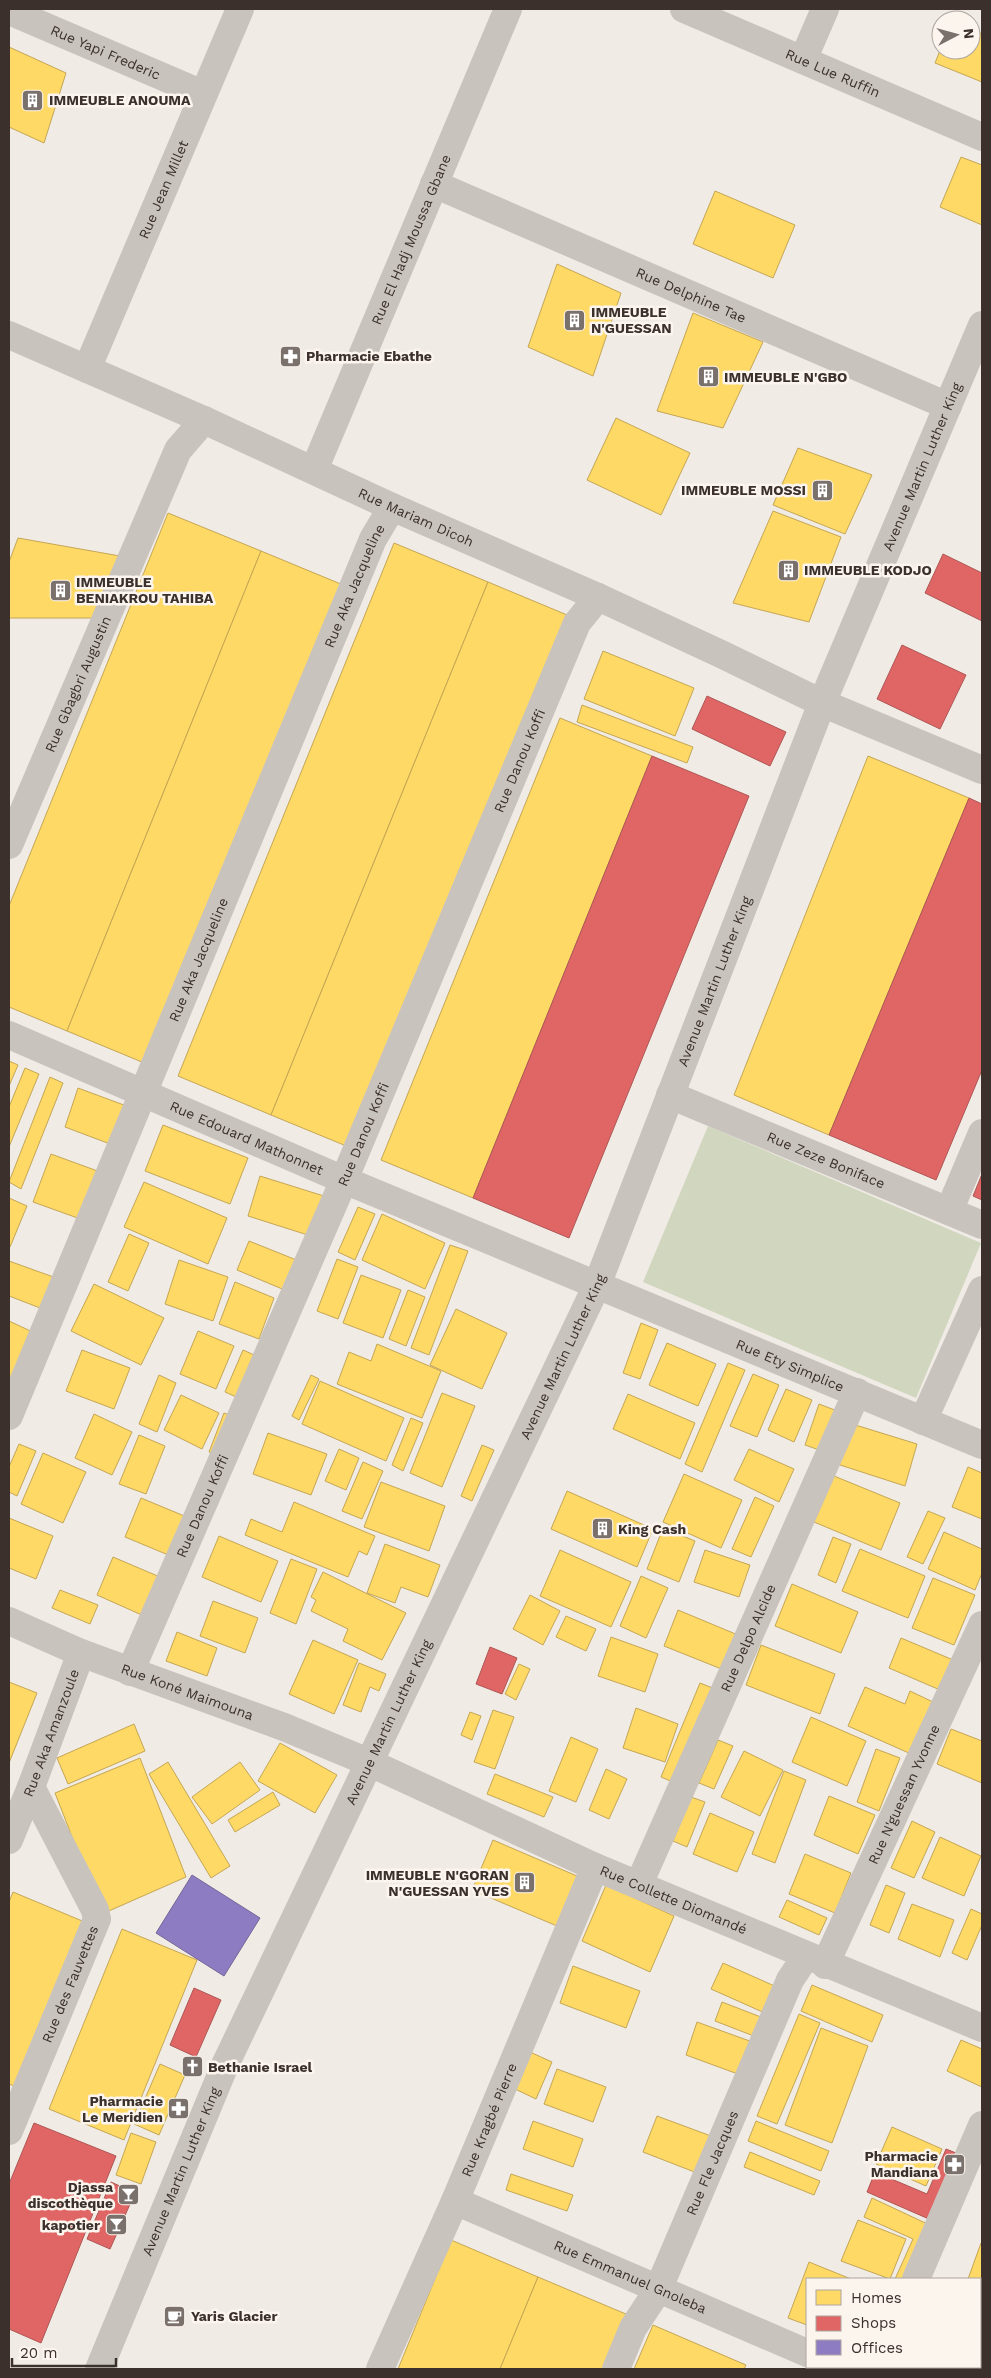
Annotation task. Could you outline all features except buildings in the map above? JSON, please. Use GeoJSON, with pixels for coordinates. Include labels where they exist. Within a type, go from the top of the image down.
{"type":"FeatureCollection","features":[{"type":"Feature","properties":{"kind":"street","name":"Rue Jean Millet"},"geometry":{"type":"LineString","coordinates":[[87,370],[240,9]]}},
{"type":"Feature","properties":{"kind":"street","name":"Rue El Hadj Moussa Gbane"},"geometry":{"type":"LineString","coordinates":[[314,470],[508,9]]}},
{"type":"Feature","properties":{"kind":"street","name":"Rue Lue Ruffin"},"geometry":{"type":"LineString","coordinates":[[684,9],[982,137]]}},
{"type":"Feature","properties":{"kind":"street"},"geometry":{"type":"LineString","coordinates":[[804,60],[825,9]]}},
{"type":"Feature","properties":{"kind":"street","name":"Rue Yapi Frederic"},"geometry":{"type":"LineString","coordinates":[[9,10],[203,94]]}},
{"type":"Feature","properties":{"kind":"street","name":"Rue Delphine Tae"},"geometry":{"type":"LineString","coordinates":[[434,184],[948,406]]}},
{"type":"Feature","properties":{"kind":"street","name":"Avenue Martin Luther King"},"geometry":{"type":"LineString","coordinates":[[100,2369],[225,2066],[368,1762],[488,1517],[596,1285],[822,703],[982,325]]}},
{"type":"Feature","properties":{"kind":"street","name":"Rue Mariam Dicoh"},"geometry":{"type":"LineString","coordinates":[[9,335],[204,420],[392,507],[598,597],[822,703],[982,770]]}},
{"type":"Feature","properties":{"kind":"street","name":"Rue Gbagbri Augustin"},"geometry":{"type":"LineString","coordinates":[[9,845],[178,450],[204,420]]}},
{"type":"Feature","properties":{"kind":"street","name":"Rue Aka Jacqueline"},"geometry":{"type":"LineString","coordinates":[[9,1416],[373,538],[392,507]]}},
{"type":"Feature","properties":{"kind":"street","name":"Rue Danou Koffi"},"geometry":{"type":"LineString","coordinates":[[130,1672],[344,1180],[577,623],[598,597]]}},
{"type":"Feature","properties":{"kind":"street","name":"Rue Edouard Mathonnet"},"geometry":{"type":"LineString","coordinates":[[9,1035],[344,1180],[596,1285]]}},
{"type":"Feature","properties":{"kind":"street","name":"Rue Zeze Boniface"},"geometry":{"type":"LineString","coordinates":[[670,1095],[982,1225]]}},
{"type":"Feature","properties":{"kind":"street"},"geometry":{"type":"LineString","coordinates":[[949,1211],[982,1133]]}},
{"type":"Feature","properties":{"kind":"street","name":"Rue Ety Simplice"},"geometry":{"type":"LineString","coordinates":[[596,1285],[982,1445]]}},
{"type":"Feature","properties":{"kind":"street"},"geometry":{"type":"LineString","coordinates":[[923,1420],[982,1290]]}},
{"type":"Feature","properties":{"kind":"street","name":"Rue Delpo Alcide"},"geometry":{"type":"LineString","coordinates":[[639,1884],[857,1392]]}},
{"type":"Feature","properties":{"kind":"street","name":"Rue Koné Maimouna"},"geometry":{"type":"LineString","coordinates":[[9,1621],[81,1653],[284,1728],[368,1762]]}},
{"type":"Feature","properties":{"kind":"street","name":"Rue N'guessan Yvonne"},"geometry":{"type":"LineString","coordinates":[[816,1961],[982,1625]]}},
{"type":"Feature","properties":{"kind":"street","name":"Rue Aka Amanzoule"},"geometry":{"type":"LineString","coordinates":[[9,1840],[81,1653]]}},
{"type":"Feature","properties":{"kind":"street","name":"Rue Collette Diomandé"},"geometry":{"type":"LineString","coordinates":[[368,1762],[595,1867],[639,1884],[816,1961],[982,2028]]}},
{"type":"Feature","properties":{"kind":"street","name":"Rue des Fauvettes"},"geometry":{"type":"LineString","coordinates":[[9,2131],[97,1919],[95,1910],[31,1787]]}},
{"type":"Feature","properties":{"kind":"street","name":"Rue Kragbé Pierre"},"geometry":{"type":"LineString","coordinates":[[380,2369],[455,2201],[595,1867]]}},
{"type":"Feature","properties":{"kind":"street","name":"Rue Fle Jacques"},"geometry":{"type":"LineString","coordinates":[[616,2369],[633,2328],[658,2290],[790,1980],[816,1961]]}},
{"type":"Feature","properties":{"kind":"street"},"geometry":{"type":"LineString","coordinates":[[916,2278],[982,2125]]}},
{"type":"Feature","properties":{"kind":"street","name":"Rue Emmanuel Gnoleba"},"geometry":{"type":"LineString","coordinates":[[455,2201],[806,2353]]}},
{"type":"Feature","properties":{"kind":"green space"},"geometry":{"type":"Polygon","coordinates":[[[708,1126],[981,1243],[916,1398],[643,1282],[708,1126]]]}},
{"type":"Feature","properties":{"kind":"place","name":"IMMEUBLE ANOUMA"},"geometry":{"type":"Point","coordinates":[33,100]}},
{"type":"Feature","properties":{"kind":"place","name":"IMMEUBLE N'GUESSAN"},"geometry":{"type":"Point","coordinates":[575,320]}},
{"type":"Feature","properties":{"kind":"place","name":"Pharmacie Ebathe"},"geometry":{"type":"Point","coordinates":[290,356]}},
{"type":"Feature","properties":{"kind":"place","name":"IMMEUBLE N'GBO"},"geometry":{"type":"Point","coordinates":[708,377]}},
{"type":"Feature","properties":{"kind":"place","name":"IMMEUBLE MOSSI"},"geometry":{"type":"Point","coordinates":[822,490]}},
{"type":"Feature","properties":{"kind":"place","name":"IMMEUBLE KODJO"},"geometry":{"type":"Point","coordinates":[788,570]}},
{"type":"Feature","properties":{"kind":"place","name":"IMMEUBLE BENIAKROU TAHIBA"},"geometry":{"type":"Point","coordinates":[60,590]}},
{"type":"Feature","properties":{"kind":"place","name":"King Cash"},"geometry":{"type":"Point","coordinates":[602,1529]}},
{"type":"Feature","properties":{"kind":"place","name":"IMMEUBLE N'GORAN N'GUESSAN YVES"},"geometry":{"type":"Point","coordinates":[525,1883]}},
{"type":"Feature","properties":{"kind":"place","name":"Bethanie Israel"},"geometry":{"type":"Point","coordinates":[192,2067]}},
{"type":"Feature","properties":{"kind":"place","name":"Pharmacie Le Meridien"},"geometry":{"type":"Point","coordinates":[179,2109]}},
{"type":"Feature","properties":{"kind":"place","name":"Pharmacie Mandiana"},"geometry":{"type":"Point","coordinates":[954,2164]}},
{"type":"Feature","properties":{"kind":"place","name":"Djassa discothèque"},"geometry":{"type":"Point","coordinates":[129,2195]}},
{"type":"Feature","properties":{"kind":"place","name":"kapotier"},"geometry":{"type":"Point","coordinates":[116,2225]}},
{"type":"Feature","properties":{"kind":"place","name":"Yaris Glacier"},"geometry":{"type":"Point","coordinates":[175,2316]}}]}
